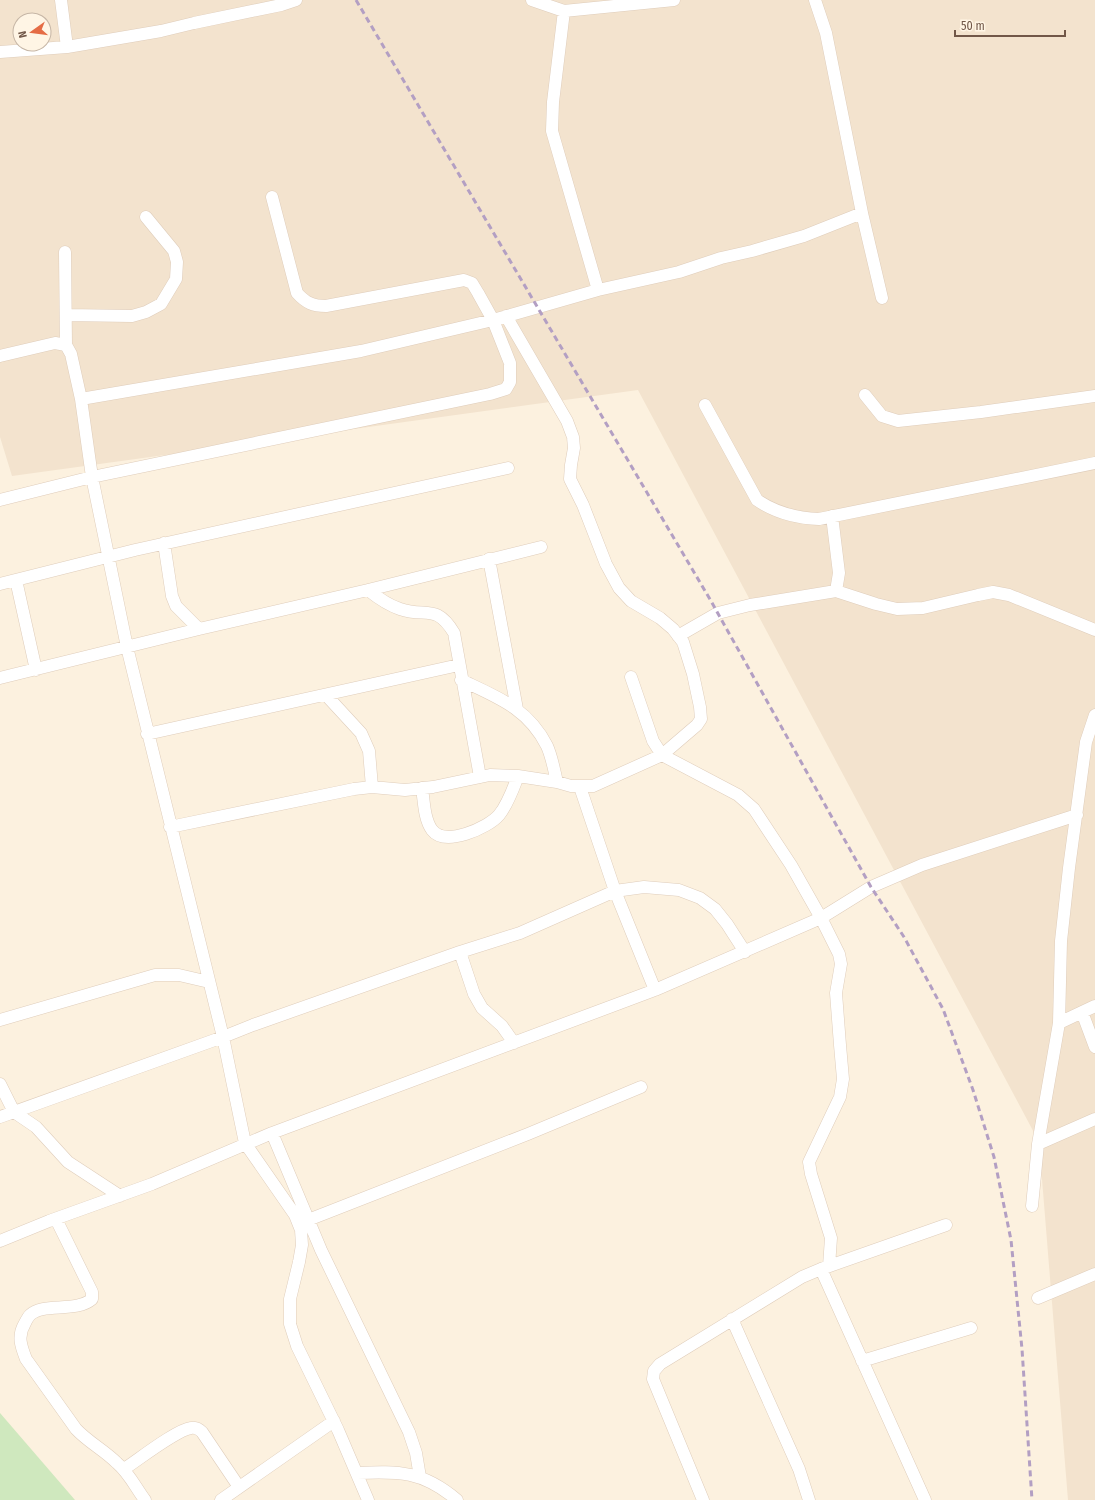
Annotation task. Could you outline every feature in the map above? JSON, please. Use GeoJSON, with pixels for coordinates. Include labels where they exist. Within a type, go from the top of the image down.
{"type":"FeatureCollection","features":[{"type":"Feature","properties":{"kind":"street"},"geometry":{"type":"LineString","coordinates":[[62,0],[67,47]]}},
{"type":"Feature","properties":{"kind":"street"},"geometry":{"type":"LineString","coordinates":[[0,52],[67,47],[160,31],[282,5],[296,0]]}},
{"type":"Feature","properties":{"kind":"street"},"geometry":{"type":"LineString","coordinates":[[538,1],[564,11],[674,0]]}},
{"type":"Feature","properties":{"kind":"street"},"geometry":{"type":"LineString","coordinates":[[815,0],[826,33],[862,213],[882,298]]}},
{"type":"Feature","properties":{"kind":"street"},"geometry":{"type":"LineString","coordinates":[[564,11],[553,102],[552,131],[598,290]]}},
{"type":"Feature","properties":{"kind":"street"},"geometry":{"type":"LineString","coordinates":[[0,500],[92,478],[506,389],[510,382],[510,363],[493,320],[472,283],[464,280],[326,306],[314,306],[305,301],[298,293],[272,196]]}},
{"type":"Feature","properties":{"kind":"street"},"geometry":{"type":"LineString","coordinates":[[81,399],[361,351],[493,320],[598,290],[679,272],[721,258],[804,236],[862,213]]}},
{"type":"Feature","properties":{"kind":"street"},"geometry":{"type":"LineString","coordinates":[[66,315],[132,316],[146,312],[161,304],[176,279],[177,262],[174,251],[146,217]]}},
{"type":"Feature","properties":{"kind":"street"},"geometry":{"type":"LineString","coordinates":[[65,252],[66,345],[71,354],[81,399],[92,478],[108,557],[147,734],[209,982],[246,1143],[295,1215],[301,1230],[302,1245],[290,1299],[290,1324],[297,1346],[334,1421],[368,1500]]}},
{"type":"Feature","properties":{"kind":"street"},"geometry":{"type":"LineString","coordinates":[[170,827],[354,789],[372,787],[405,790],[490,775],[518,776],[557,782],[570,786],[594,786],[662,755],[698,725],[701,719],[700,706],[693,674],[683,642],[660,618],[631,601],[619,588],[606,564],[583,505],[570,479],[574,448],[573,437],[567,422],[506,316]]}},
{"type":"Feature","properties":{"kind":"street"},"geometry":{"type":"LineString","coordinates":[[0,356],[55,342],[66,345]]}},
{"type":"Feature","properties":{"kind":"street"},"geometry":{"type":"LineString","coordinates":[[865,395],[882,416],[898,421],[981,412],[1095,396]]}},
{"type":"Feature","properties":{"kind":"street"},"geometry":{"type":"LineString","coordinates":[[705,406],[757,500],[769,509],[801,518],[819,519],[1095,463]]}},
{"type":"Feature","properties":{"kind":"street"},"geometry":{"type":"LineString","coordinates":[[0,584],[164,544],[508,468]]}},
{"type":"Feature","properties":{"kind":"street"},"geometry":{"type":"LineString","coordinates":[[832,516],[839,573],[836,591]]}},
{"type":"Feature","properties":{"kind":"street"},"geometry":{"type":"LineString","coordinates":[[164,544],[172,596],[176,606],[199,629]]}},
{"type":"Feature","properties":{"kind":"street"},"geometry":{"type":"LineString","coordinates":[[0,678],[127,646],[368,590],[541,547]]}},
{"type":"Feature","properties":{"kind":"street"},"geometry":{"type":"LineString","coordinates":[[489,559],[517,709]]}},
{"type":"Feature","properties":{"kind":"street"},"geometry":{"type":"LineString","coordinates":[[16,580],[36,670]]}},
{"type":"Feature","properties":{"kind":"street"},"geometry":{"type":"LineString","coordinates":[[368,590],[380,599],[402,609],[432,613],[442,618],[454,633],[461,680],[480,777]]}},
{"type":"Feature","properties":{"kind":"street"},"geometry":{"type":"LineString","coordinates":[[678,636],[718,613],[750,605],[836,591],[897,609],[923,608],[993,592],[1009,594],[1095,630]]}},
{"type":"Feature","properties":{"kind":"street"},"geometry":{"type":"LineString","coordinates":[[147,734],[459,665]]}},
{"type":"Feature","properties":{"kind":"street"},"geometry":{"type":"LineString","coordinates":[[631,678],[653,741],[662,755],[738,795],[754,809],[791,865],[821,918],[839,954],[841,964],[836,993],[843,1079],[840,1097],[809,1162],[811,1174],[831,1238],[825,1267],[862,1361],[925,1500]]}},
{"type":"Feature","properties":{"kind":"street"},"geometry":{"type":"LineString","coordinates":[[461,680],[504,700],[517,709],[531,723],[547,747],[557,782]]}},
{"type":"Feature","properties":{"kind":"street"},"geometry":{"type":"LineString","coordinates":[[326,695],[361,733],[370,751],[372,787]]}},
{"type":"Feature","properties":{"kind":"street"},"geometry":{"type":"LineString","coordinates":[[1032,1206],[1038,1144],[1060,1023],[1061,940],[1086,742],[1095,715]]}},
{"type":"Feature","properties":{"kind":"street"},"geometry":{"type":"LineString","coordinates":[[422,788],[427,818],[432,830],[443,837],[462,835],[483,828],[498,816],[504,807],[518,776]]}},
{"type":"Feature","properties":{"kind":"street"},"geometry":{"type":"LineString","coordinates":[[580,787],[615,891],[655,990]]}},
{"type":"Feature","properties":{"kind":"street"},"geometry":{"type":"LineString","coordinates":[[0,1241],[152,1184],[272,1133],[655,990],[821,918],[871,887],[922,866],[1077,815]]}},
{"type":"Feature","properties":{"kind":"street"},"geometry":{"type":"LineString","coordinates":[[0,1117],[253,1025],[460,952],[520,933],[615,891],[644,886],[679,890],[700,898],[719,914],[745,952]]}},
{"type":"Feature","properties":{"kind":"street"},"geometry":{"type":"LineString","coordinates":[[460,952],[474,994],[482,1008],[502,1026],[514,1043]]}},
{"type":"Feature","properties":{"kind":"street"},"geometry":{"type":"LineString","coordinates":[[0,1020],[155,975],[179,975],[209,982]]}},
{"type":"Feature","properties":{"kind":"street"},"geometry":{"type":"LineString","coordinates":[[1060,1023],[1095,1006]]}},
{"type":"Feature","properties":{"kind":"street"},"geometry":{"type":"LineString","coordinates":[[1082,1012],[1095,1047]]}},
{"type":"Feature","properties":{"kind":"street"},"geometry":{"type":"LineString","coordinates":[[0,1084],[14,1112],[36,1127],[68,1162],[120,1196]]}},
{"type":"Feature","properties":{"kind":"street"},"geometry":{"type":"LineString","coordinates":[[308,1220],[528,1134],[641,1087]]}},
{"type":"Feature","properties":{"kind":"street"},"geometry":{"type":"LineString","coordinates":[[1038,1144],[1095,1119]]}},
{"type":"Feature","properties":{"kind":"street"},"geometry":{"type":"LineString","coordinates":[[272,1133],[321,1250],[409,1432],[416,1453],[420,1477]]}},
{"type":"Feature","properties":{"kind":"street"},"geometry":{"type":"LineString","coordinates":[[56,1219],[92,1292],[92,1299],[88,1303],[82,1305],[46,1309],[36,1311],[30,1315],[21,1328],[19,1339],[21,1347],[26,1359],[76,1429],[124,1469],[145,1500]]}},
{"type":"Feature","properties":{"kind":"street"},"geometry":{"type":"LineString","coordinates":[[703,1500],[653,1379],[654,1371],[660,1364],[802,1277],[825,1267],[946,1225]]}},
{"type":"Feature","properties":{"kind":"street"},"geometry":{"type":"LineString","coordinates":[[1038,1298],[1095,1274]]}},
{"type":"Feature","properties":{"kind":"street"},"geometry":{"type":"LineString","coordinates":[[732,1319],[799,1469],[809,1500]]}},
{"type":"Feature","properties":{"kind":"street"},"geometry":{"type":"LineString","coordinates":[[862,1361],[970,1328]]}},
{"type":"Feature","properties":{"kind":"street"},"geometry":{"type":"LineString","coordinates":[[221,1500],[334,1421]]}},
{"type":"Feature","properties":{"kind":"street"},"geometry":{"type":"LineString","coordinates":[[124,1469],[164,1441],[183,1430],[192,1428],[198,1429],[202,1432],[240,1487]]}},
{"type":"Feature","properties":{"kind":"street"},"geometry":{"type":"LineString","coordinates":[[357,1473],[401,1472],[420,1477],[433,1482],[457,1500]]}},
{"type":"Feature","properties":{"kind":"shaded area"},"geometry":{"type":"Polygon","coordinates":[[[0,0],[1095,0],[1095,1500],[1068,1500],[1039,1142],[638,390],[12,476],[0,437],[0,0]]]}},
{"type":"Feature","properties":{"kind":"green space"},"geometry":{"type":"Polygon","coordinates":[[[0,1413],[75,1500],[0,1500],[0,1413]]]}},
{"type":"Feature","properties":{"kind":"railway"},"geometry":{"type":"LineString","coordinates":[[356,0],[711,601],[871,887],[904,937],[943,1009],[973,1090],[994,1157],[1011,1240],[1022,1349],[1032,1500]]}}]}
